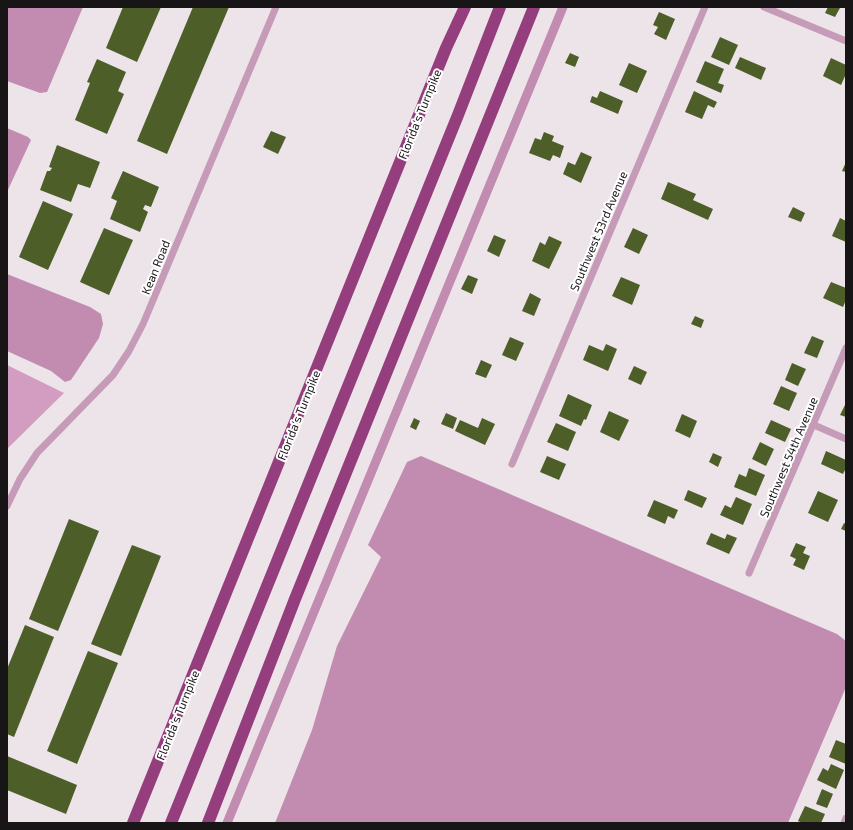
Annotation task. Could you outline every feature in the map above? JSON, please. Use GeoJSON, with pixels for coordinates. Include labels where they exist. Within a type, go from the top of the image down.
{"type":"FeatureCollection","features":[{"type":"Feature","properties":{"kind":"highway"},"geometry":{"type":"LineString","coordinates":[[446,48],[456,7]]}},
{"type":"Feature","properties":{"kind":"highway","name":"Florida's Turnpike"},"geometry":{"type":"LineString","coordinates":[[133,823],[446,48],[465,7]]}},
{"type":"Feature","properties":{"kind":"highway"},"geometry":{"type":"LineString","coordinates":[[171,823],[458,115],[500,7]]}},
{"type":"Feature","properties":{"kind":"highway"},"geometry":{"type":"LineString","coordinates":[[208,823],[292,606],[534,7]]}},
{"type":"Feature","properties":{"kind":"street","name":"Kean Road"},"geometry":{"type":"LineString","coordinates":[[7,506],[20,479],[37,453],[112,375],[129,351],[143,324],[276,7]]}},
{"type":"Feature","properties":{"kind":"street","name":"Southwest 53rd Avenue"},"geometry":{"type":"LineString","coordinates":[[512,464],[705,7]]}},
{"type":"Feature","properties":{"kind":"street"},"geometry":{"type":"LineString","coordinates":[[764,7],[846,41]]}},
{"type":"Feature","properties":{"kind":"street","name":"Southwest 54th Avenue"},"geometry":{"type":"LineString","coordinates":[[749,573],[846,348]]}},
{"type":"Feature","properties":{"kind":"street"},"geometry":{"type":"LineString","coordinates":[[814,425],[846,439]]}},
{"type":"Feature","properties":{"kind":"street"},"geometry":{"type":"LineString","coordinates":[[844,823],[846,818]]}},
{"type":"Feature","properties":{"kind":"shaded area"},"geometry":{"type":"Polygon","coordinates":[[[7,7],[83,7],[47,92],[40,93],[7,81],[7,7]]]}},
{"type":"Feature","properties":{"kind":"shaded area"},"geometry":{"type":"Polygon","coordinates":[[[7,128],[28,137],[31,140],[7,192],[7,128]]]}},
{"type":"Feature","properties":{"kind":"shaded area"},"geometry":{"type":"Polygon","coordinates":[[[7,274],[90,307],[101,314],[103,324],[99,338],[71,380],[65,382],[51,371],[7,351],[7,274]]]}},
{"type":"Feature","properties":{"kind":"shaded area"},"geometry":{"type":"Polygon","coordinates":[[[7,365],[64,393],[7,449],[7,365]]]}},
{"type":"Feature","properties":{"kind":"shaded area"},"geometry":{"type":"Polygon","coordinates":[[[421,456],[837,634],[846,641],[846,687],[788,823],[275,823],[312,730],[337,646],[381,557],[368,545],[407,462],[421,456]]]}},
{"type":"Feature","properties":{"kind":"building"},"geometry":{"type":"Polygon","coordinates":[[[123,7],[161,7],[137,62],[106,48],[123,7]]]}},
{"type":"Feature","properties":{"kind":"building"},"geometry":{"type":"Polygon","coordinates":[[[193,7],[229,7],[167,154],[137,141],[193,7]]]}},
{"type":"Feature","properties":{"kind":"building"},"geometry":{"type":"Polygon","coordinates":[[[828,7],[840,8],[835,17],[825,13],[828,7]]]}},
{"type":"Feature","properties":{"kind":"building"},"geometry":{"type":"Polygon","coordinates":[[[659,12],[675,19],[666,40],[654,34],[658,27],[653,25],[659,12]]]}},
{"type":"Feature","properties":{"kind":"building"},"geometry":{"type":"Polygon","coordinates":[[[720,37],[738,45],[729,65],[711,57],[720,37]]]}},
{"type":"Feature","properties":{"kind":"building"},"geometry":{"type":"Polygon","coordinates":[[[570,53],[579,57],[575,67],[565,63],[570,53]]]}},
{"type":"Feature","properties":{"kind":"building"},"geometry":{"type":"Polygon","coordinates":[[[740,57],[766,68],[761,80],[735,68],[740,57]]]}},
{"type":"Feature","properties":{"kind":"building"},"geometry":{"type":"Polygon","coordinates":[[[831,58],[846,65],[846,74],[841,85],[823,76],[831,58]]]}},
{"type":"Feature","properties":{"kind":"building"},"geometry":{"type":"Polygon","coordinates":[[[97,59],[126,72],[118,91],[124,94],[107,134],[75,120],[90,83],[87,82],[97,59]]]}},
{"type":"Feature","properties":{"kind":"building"},"geometry":{"type":"Polygon","coordinates":[[[705,61],[724,69],[718,83],[724,85],[721,93],[696,82],[705,61]]]}},
{"type":"Feature","properties":{"kind":"building"},"geometry":{"type":"Polygon","coordinates":[[[629,63],[647,71],[637,93],[619,85],[629,63]]]}},
{"type":"Feature","properties":{"kind":"building"},"geometry":{"type":"Polygon","coordinates":[[[600,91],[623,101],[618,114],[590,102],[592,96],[597,98],[600,91]]]}},
{"type":"Feature","properties":{"kind":"building"},"geometry":{"type":"Polygon","coordinates":[[[694,91],[717,102],[714,108],[708,105],[702,119],[685,112],[694,91]]]}},
{"type":"Feature","properties":{"kind":"building"},"geometry":{"type":"Polygon","coordinates":[[[271,131],[286,137],[278,154],[263,147],[271,131]]]}},
{"type":"Feature","properties":{"kind":"building"},"geometry":{"type":"Polygon","coordinates":[[[544,132],[554,136],[552,141],[564,146],[560,158],[553,155],[550,161],[529,153],[535,138],[541,140],[544,132]]]}},
{"type":"Feature","properties":{"kind":"building"},"geometry":{"type":"Polygon","coordinates":[[[57,145],[100,162],[90,188],[78,184],[71,202],[40,190],[47,171],[50,171],[52,168],[49,167],[57,145]]]}},
{"type":"Feature","properties":{"kind":"building"},"geometry":{"type":"Polygon","coordinates":[[[581,152],[592,157],[581,183],[563,174],[568,162],[575,165],[581,152]]]}},
{"type":"Feature","properties":{"kind":"building"},"geometry":{"type":"Polygon","coordinates":[[[846,162],[846,172],[842,171],[846,162]]]}},
{"type":"Feature","properties":{"kind":"building"},"geometry":{"type":"Polygon","coordinates":[[[123,171],[159,187],[151,207],[145,205],[143,209],[148,212],[140,232],[110,219],[117,201],[111,198],[123,171]]]}},
{"type":"Feature","properties":{"kind":"building"},"geometry":{"type":"Polygon","coordinates":[[[668,182],[696,194],[693,200],[713,209],[708,220],[661,199],[668,182]]]}},
{"type":"Feature","properties":{"kind":"building"},"geometry":{"type":"Polygon","coordinates":[[[43,201],[73,214],[48,270],[19,257],[43,201]]]}},
{"type":"Feature","properties":{"kind":"building"},"geometry":{"type":"Polygon","coordinates":[[[793,207],[805,213],[801,222],[788,217],[793,207]]]}},
{"type":"Feature","properties":{"kind":"building"},"geometry":{"type":"Polygon","coordinates":[[[840,218],[846,221],[846,242],[832,236],[840,218]]]}},
{"type":"Feature","properties":{"kind":"building"},"geometry":{"type":"Polygon","coordinates":[[[104,228],[133,240],[109,295],[80,282],[104,228]]]}},
{"type":"Feature","properties":{"kind":"building"},"geometry":{"type":"Polygon","coordinates":[[[633,228],[648,235],[639,254],[624,247],[633,228]]]}},
{"type":"Feature","properties":{"kind":"building"},"geometry":{"type":"Polygon","coordinates":[[[494,235],[506,240],[499,257],[487,251],[494,235]]]}},
{"type":"Feature","properties":{"kind":"building"},"geometry":{"type":"Polygon","coordinates":[[[549,236],[562,242],[549,269],[532,261],[540,242],[545,245],[549,236]]]}},
{"type":"Feature","properties":{"kind":"building"},"geometry":{"type":"Polygon","coordinates":[[[468,275],[478,279],[472,294],[461,289],[468,275]]]}},
{"type":"Feature","properties":{"kind":"building"},"geometry":{"type":"Polygon","coordinates":[[[621,277],[640,285],[632,305],[612,296],[621,277]]]}},
{"type":"Feature","properties":{"kind":"building"},"geometry":{"type":"Polygon","coordinates":[[[831,282],[846,288],[846,300],[843,307],[823,298],[831,282]]]}},
{"type":"Feature","properties":{"kind":"building"},"geometry":{"type":"Polygon","coordinates":[[[530,293],[541,299],[534,316],[522,311],[530,293]]]}},
{"type":"Feature","properties":{"kind":"building"},"geometry":{"type":"Polygon","coordinates":[[[695,316],[704,320],[701,328],[691,324],[695,316]]]}},
{"type":"Feature","properties":{"kind":"building"},"geometry":{"type":"Polygon","coordinates":[[[812,336],[824,341],[817,358],[804,353],[812,336]]]}},
{"type":"Feature","properties":{"kind":"building"},"geometry":{"type":"Polygon","coordinates":[[[510,337],[524,343],[516,361],[502,355],[510,337]]]}},
{"type":"Feature","properties":{"kind":"building"},"geometry":{"type":"Polygon","coordinates":[[[606,344],[617,349],[608,371],[583,360],[589,345],[603,351],[606,344]]]}},
{"type":"Feature","properties":{"kind":"building"},"geometry":{"type":"Polygon","coordinates":[[[481,360],[492,365],[486,378],[475,374],[481,360]]]}},
{"type":"Feature","properties":{"kind":"building"},"geometry":{"type":"Polygon","coordinates":[[[792,363],[806,369],[798,386],[785,380],[792,363]]]}},
{"type":"Feature","properties":{"kind":"building"},"geometry":{"type":"Polygon","coordinates":[[[634,366],[647,372],[641,385],[628,379],[634,366]]]}},
{"type":"Feature","properties":{"kind":"building"},"geometry":{"type":"Polygon","coordinates":[[[781,386],[797,393],[789,411],[773,404],[781,386]]]}},
{"type":"Feature","properties":{"kind":"building"},"geometry":{"type":"Polygon","coordinates":[[[568,394],[592,405],[586,420],[584,419],[581,426],[559,416],[568,394]]]}},
{"type":"Feature","properties":{"kind":"building"},"geometry":{"type":"Polygon","coordinates":[[[846,403],[846,417],[840,415],[846,403]]]}},
{"type":"Feature","properties":{"kind":"building"},"geometry":{"type":"Polygon","coordinates":[[[609,411],[629,420],[619,441],[600,432],[609,411]]]}},
{"type":"Feature","properties":{"kind":"building"},"geometry":{"type":"Polygon","coordinates":[[[446,413],[457,418],[453,429],[441,424],[446,413]]]}},
{"type":"Feature","properties":{"kind":"building"},"geometry":{"type":"Polygon","coordinates":[[[682,414],[697,421],[690,438],[675,431],[682,414]]]}},
{"type":"Feature","properties":{"kind":"building"},"geometry":{"type":"Polygon","coordinates":[[[414,418],[420,421],[416,430],[410,427],[414,418]]]}},
{"type":"Feature","properties":{"kind":"building"},"geometry":{"type":"Polygon","coordinates":[[[482,418],[495,424],[485,445],[455,431],[460,420],[478,428],[482,418]]]}},
{"type":"Feature","properties":{"kind":"building"},"geometry":{"type":"Polygon","coordinates":[[[771,420],[791,429],[785,442],[765,433],[771,420]]]}},
{"type":"Feature","properties":{"kind":"building"},"geometry":{"type":"Polygon","coordinates":[[[556,423],[576,432],[568,451],[547,442],[556,423]]]}},
{"type":"Feature","properties":{"kind":"building"},"geometry":{"type":"Polygon","coordinates":[[[760,442],[774,449],[766,466],[752,459],[760,442]]]}},
{"type":"Feature","properties":{"kind":"building"},"geometry":{"type":"Polygon","coordinates":[[[826,451],[846,460],[846,468],[843,474],[821,464],[826,451]]]}},
{"type":"Feature","properties":{"kind":"building"},"geometry":{"type":"Polygon","coordinates":[[[713,453],[722,457],[718,467],[709,462],[713,453]]]}},
{"type":"Feature","properties":{"kind":"building"},"geometry":{"type":"Polygon","coordinates":[[[547,456],[566,464],[559,480],[540,472],[547,456]]]}},
{"type":"Feature","properties":{"kind":"building"},"geometry":{"type":"Polygon","coordinates":[[[749,468],[765,475],[756,496],[734,487],[739,474],[746,477],[749,468]]]}},
{"type":"Feature","properties":{"kind":"building"},"geometry":{"type":"Polygon","coordinates":[[[688,490],[707,498],[702,508],[684,500],[688,490]]]}},
{"type":"Feature","properties":{"kind":"building"},"geometry":{"type":"Polygon","coordinates":[[[818,491],[838,500],[828,522],[808,513],[818,491]]]}},
{"type":"Feature","properties":{"kind":"building"},"geometry":{"type":"Polygon","coordinates":[[[736,497],[752,504],[743,525],[720,515],[725,505],[731,508],[736,497]]]}},
{"type":"Feature","properties":{"kind":"building"},"geometry":{"type":"Polygon","coordinates":[[[654,500],[678,510],[674,519],[668,516],[665,524],[647,516],[654,500]]]}},
{"type":"Feature","properties":{"kind":"building"},"geometry":{"type":"Polygon","coordinates":[[[69,519],[99,531],[58,631],[29,619],[69,519]]]}},
{"type":"Feature","properties":{"kind":"building"},"geometry":{"type":"Polygon","coordinates":[[[844,523],[846,524],[846,531],[841,529],[844,523]]]}},
{"type":"Feature","properties":{"kind":"building"},"geometry":{"type":"Polygon","coordinates":[[[711,533],[725,539],[727,534],[737,538],[729,554],[706,544],[711,533]]]}},
{"type":"Feature","properties":{"kind":"building"},"geometry":{"type":"Polygon","coordinates":[[[796,543],[806,547],[803,553],[810,556],[804,570],[793,565],[796,559],[790,556],[796,543]]]}},
{"type":"Feature","properties":{"kind":"building"},"geometry":{"type":"Polygon","coordinates":[[[132,545],[161,556],[121,656],[91,644],[132,545]]]}},
{"type":"Feature","properties":{"kind":"building"},"geometry":{"type":"Polygon","coordinates":[[[25,625],[54,637],[14,737],[7,734],[7,669],[25,625]]]}},
{"type":"Feature","properties":{"kind":"building"},"geometry":{"type":"Polygon","coordinates":[[[88,651],[118,663],[77,764],[47,751],[88,651]]]}},
{"type":"Feature","properties":{"kind":"building"},"geometry":{"type":"Polygon","coordinates":[[[836,740],[846,744],[846,764],[829,757],[836,740]]]}},
{"type":"Feature","properties":{"kind":"building"},"geometry":{"type":"Polygon","coordinates":[[[7,756],[77,785],[66,814],[7,790],[7,756]]]}},
{"type":"Feature","properties":{"kind":"building"},"geometry":{"type":"Polygon","coordinates":[[[831,764],[844,770],[836,789],[817,780],[823,768],[828,771],[831,764]]]}},
{"type":"Feature","properties":{"kind":"building"},"geometry":{"type":"Polygon","coordinates":[[[822,789],[833,794],[827,808],[816,804],[822,789]]]}},
{"type":"Feature","properties":{"kind":"building"},"geometry":{"type":"Polygon","coordinates":[[[805,806],[825,814],[821,823],[802,823],[798,821],[805,806]]]}},
{"type":"Feature","properties":{"kind":"waterway"},"geometry":{"type":"LineString","coordinates":[[227,823],[563,7]]}}]}
